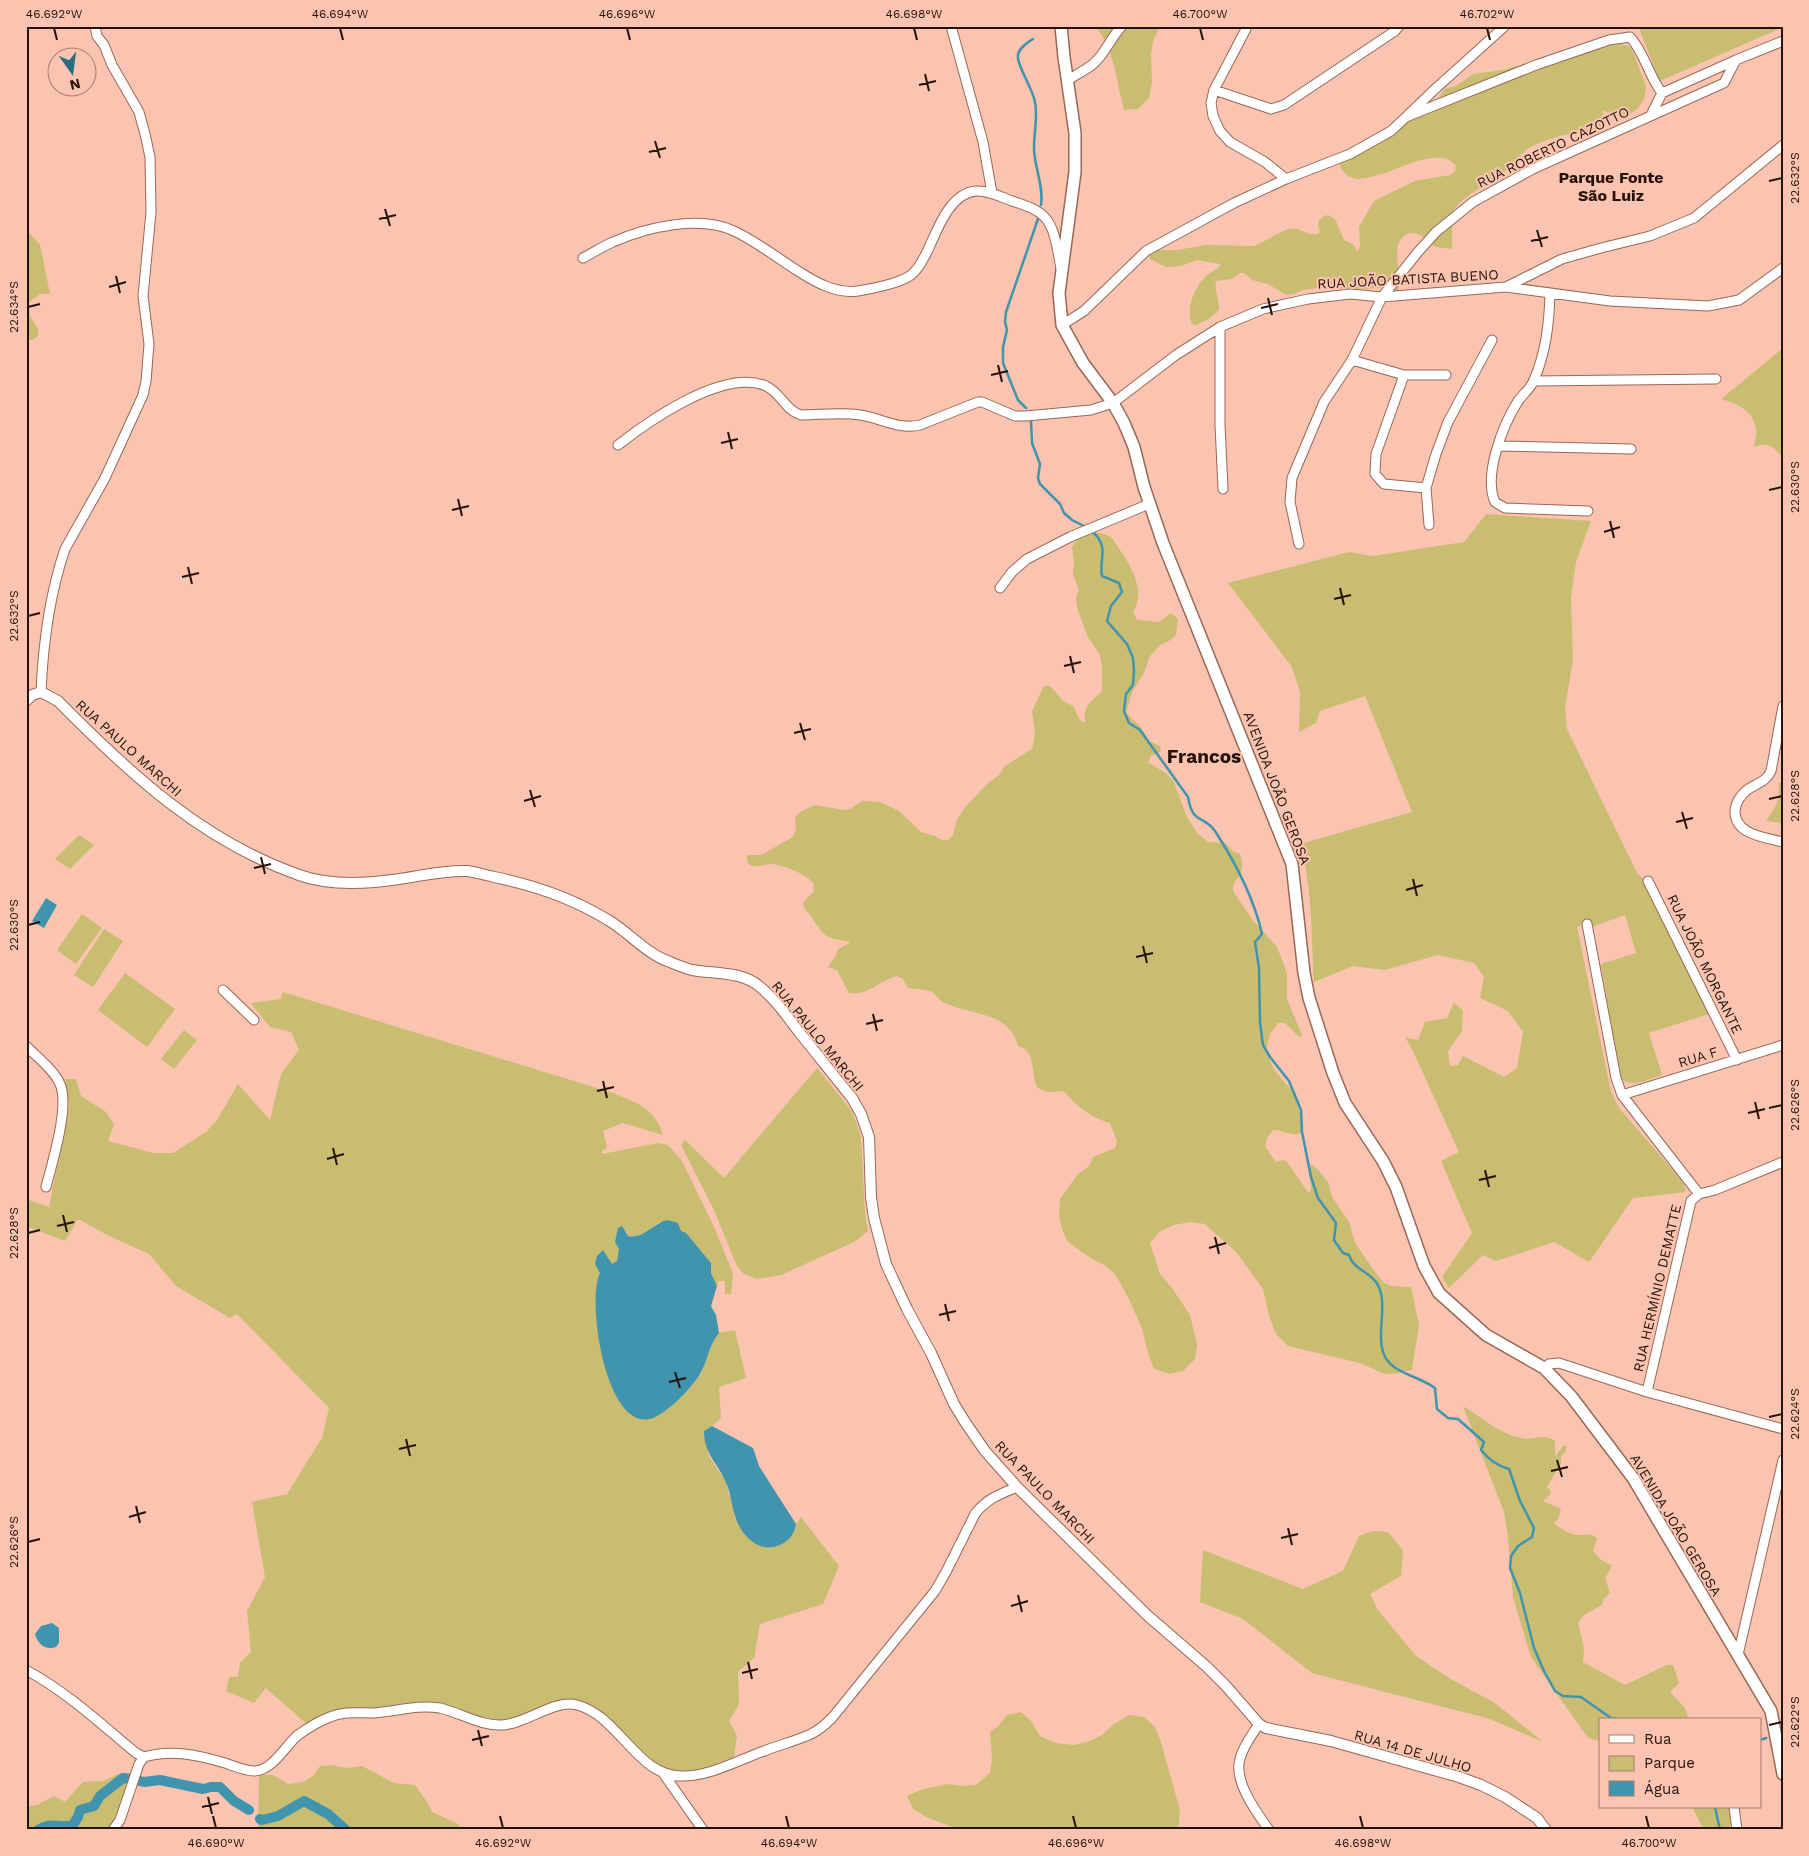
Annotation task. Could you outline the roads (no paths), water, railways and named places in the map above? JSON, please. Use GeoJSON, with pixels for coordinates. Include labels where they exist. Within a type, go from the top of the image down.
{"type":"FeatureCollection","features":[{"type":"Feature","properties":{"kind":"main road","name":"AVENIDA JOÃO GEROSA"},"geometry":{"type":"LineString","coordinates":[[1062,26],[1075,134],[1076,172],[1059,293],[1062,325],[1083,363],[1113,403],[1134,447],[1149,504],[1163,543],[1292,864],[1304,973],[1309,998],[1345,1103],[1383,1161],[1396,1187],[1424,1266],[1439,1293],[1486,1335],[1544,1368],[1584,1411],[1633,1478],[1771,1711],[1783,1774]]}},
{"type":"Feature","properties":{"kind":"street"},"geometry":{"type":"LineString","coordinates":[[26,701],[32,695],[41,692],[45,638],[65,549],[105,478],[135,413],[146,381],[148,344],[143,296],[151,212],[150,157],[146,134],[139,112],[112,64],[104,45],[97,36],[95,26]]}},
{"type":"Feature","properties":{"kind":"street"},"geometry":{"type":"LineString","coordinates":[[951,26],[983,142],[992,193]]}},
{"type":"Feature","properties":{"kind":"street"},"geometry":{"type":"LineString","coordinates":[[1068,80],[1093,64],[1105,50],[1114,34],[1122,26]]}},
{"type":"Feature","properties":{"kind":"street"},"geometry":{"type":"LineString","coordinates":[[1214,90],[1271,109],[1284,105],[1395,31],[1399,26]]}},
{"type":"Feature","properties":{"kind":"street"},"geometry":{"type":"LineString","coordinates":[[1062,325],[1084,311],[1146,251],[1234,204],[1286,179],[1350,154],[1391,131],[1505,26]]}},
{"type":"Feature","properties":{"kind":"street"},"geometry":{"type":"LineString","coordinates":[[1246,29],[1214,90],[1211,103],[1213,116],[1220,131],[1230,142],[1265,162],[1286,179]]}},
{"type":"Feature","properties":{"kind":"street"},"geometry":{"type":"LineString","coordinates":[[1406,117],[1536,65],[1608,40],[1622,38],[1630,38],[1636,43],[1651,76],[1662,92]]}},
{"type":"Feature","properties":{"kind":"street"},"geometry":{"type":"LineString","coordinates":[[1652,115],[1662,92],[1783,41]]}},
{"type":"Feature","properties":{"kind":"street","name":"RUA ROBERTO CAZOTTO"},"geometry":{"type":"LineString","coordinates":[[1300,544],[1290,502],[1292,478],[1324,402],[1352,360],[1382,298],[1424,245],[1436,232],[1473,202],[1533,169],[1724,83],[1736,60]]}},
{"type":"Feature","properties":{"kind":"street"},"geometry":{"type":"LineString","coordinates":[[1506,287],[1562,260],[1650,236],[1694,218],[1783,146]]}},
{"type":"Feature","properties":{"kind":"street"},"geometry":{"type":"LineString","coordinates":[[583,258],[612,242],[646,231],[692,223],[710,223],[734,231],[809,278],[835,290],[856,292],[904,279],[912,274],[920,266],[941,222],[953,205],[962,196],[976,191],[992,193],[1040,213],[1047,220],[1052,230],[1062,273]]}},
{"type":"Feature","properties":{"kind":"street","name":"RUA JOÃO BATISTA BUENO"},"geometry":{"type":"LineString","coordinates":[[1113,403],[1176,355],[1220,327],[1264,310],[1308,299],[1350,294],[1382,298],[1506,287],[1610,301],[1708,306],[1739,300],[1783,268]]}},
{"type":"Feature","properties":{"kind":"street"},"geometry":{"type":"LineString","coordinates":[[1550,294],[1547,341],[1534,381],[1518,402],[1499,446],[1491,489],[1495,502],[1505,508],[1588,511]]}},
{"type":"Feature","properties":{"kind":"street"},"geometry":{"type":"LineString","coordinates":[[1220,327],[1220,425],[1223,489]]}},
{"type":"Feature","properties":{"kind":"street"},"geometry":{"type":"LineString","coordinates":[[1428,525],[1426,488],[1448,422],[1492,340]]}},
{"type":"Feature","properties":{"kind":"street"},"geometry":{"type":"LineString","coordinates":[[1352,360],[1404,375],[1446,375]]}},
{"type":"Feature","properties":{"kind":"street"},"geometry":{"type":"LineString","coordinates":[[1404,375],[1376,454],[1374,474],[1384,484],[1426,488]]}},
{"type":"Feature","properties":{"kind":"street"},"geometry":{"type":"LineString","coordinates":[[1534,381],[1716,379]]}},
{"type":"Feature","properties":{"kind":"street"},"geometry":{"type":"LineString","coordinates":[[618,445],[644,425],[699,394],[745,382],[768,387],[794,413],[801,415],[860,415],[897,426],[912,427],[978,402],[1015,416],[1091,410],[1113,403]]}},
{"type":"Feature","properties":{"kind":"street"},"geometry":{"type":"LineString","coordinates":[[1499,446],[1631,449]]}},
{"type":"Feature","properties":{"kind":"street"},"geometry":{"type":"LineString","coordinates":[[1000,588],[1012,572],[1027,559],[1070,537],[1149,504]]}},
{"type":"Feature","properties":{"kind":"street","name":"RUA PAULO MARCHI"},"geometry":{"type":"LineString","coordinates":[[41,692],[58,701],[160,797],[186,816],[253,855],[300,875],[316,880],[334,882],[366,882],[439,872],[469,871],[511,880],[539,889],[608,920],[664,960],[690,969],[742,978],[758,985],[779,1006],[852,1098],[861,1114],[869,1137],[871,1197],[874,1218],[886,1264],[907,1310],[932,1353],[958,1410],[985,1451],[1017,1487],[1147,1615],[1220,1680],[1258,1724]]}},
{"type":"Feature","properties":{"kind":"street"},"geometry":{"type":"LineString","coordinates":[[1783,706],[1768,779],[1747,790],[1736,805],[1735,812],[1736,820],[1740,827],[1749,833],[1783,842]]}},
{"type":"Feature","properties":{"kind":"street","name":"RUA JOÃO MORGANTE"},"geometry":{"type":"LineString","coordinates":[[1648,881],[1737,1060]]}},
{"type":"Feature","properties":{"kind":"street"},"geometry":{"type":"LineString","coordinates":[[1587,924],[1616,1078],[1622,1095],[1699,1194]]}},
{"type":"Feature","properties":{"kind":"street"},"geometry":{"type":"LineString","coordinates":[[223,990],[254,1020]]}},
{"type":"Feature","properties":{"kind":"street","name":"RUA F"},"geometry":{"type":"LineString","coordinates":[[1622,1095],[1783,1045]]}},
{"type":"Feature","properties":{"kind":"street"},"geometry":{"type":"LineString","coordinates":[[26,1046],[60,1083],[63,1094],[63,1109],[46,1187]]}},
{"type":"Feature","properties":{"kind":"street","name":"RUA HERMÍNIO DEMATTE"},"geometry":{"type":"LineString","coordinates":[[1647,1392],[1691,1201],[1699,1194],[1715,1190],[1783,1162]]}},
{"type":"Feature","properties":{"kind":"street"},"geometry":{"type":"LineString","coordinates":[[1544,1368],[1549,1364],[1560,1363],[1647,1392],[1783,1429]]}},
{"type":"Feature","properties":{"kind":"street"},"geometry":{"type":"LineString","coordinates":[[1738,1655],[1783,1460]]}},
{"type":"Feature","properties":{"kind":"street"},"geometry":{"type":"LineString","coordinates":[[113,1830],[120,1820],[139,1764],[144,1757],[159,1753],[203,1756],[253,1771],[262,1770],[296,1736],[332,1716],[349,1712],[372,1713],[424,1706],[441,1709],[487,1724],[503,1725],[521,1721],[567,1703],[579,1705],[608,1722],[647,1763],[663,1773],[680,1777],[700,1774],[810,1734],[825,1725],[848,1700],[934,1591],[981,1506],[990,1498],[1017,1487]]}},
{"type":"Feature","properties":{"kind":"street"},"geometry":{"type":"LineString","coordinates":[[26,1670],[77,1703],[136,1753],[144,1757]]}},
{"type":"Feature","properties":{"kind":"street"},"geometry":{"type":"LineString","coordinates":[[1258,1724],[1239,1762],[1243,1785],[1254,1808],[1269,1830]]}},
{"type":"Feature","properties":{"kind":"street","name":"RUA 14 DE JULHO"},"geometry":{"type":"LineString","coordinates":[[1258,1724],[1394,1758],[1466,1780],[1497,1793],[1526,1810],[1537,1818],[1546,1830]]}},
{"type":"Feature","properties":{"kind":"street"},"geometry":{"type":"LineString","coordinates":[[663,1773],[703,1830]]}},
{"type":"Feature","properties":{"kind":"street"},"geometry":{"type":"LineString","coordinates":[[1734,1808],[1737,1830]]}},
{"type":"Feature","properties":{"kind":"water"},"geometry":{"type":"Polygon","coordinates":[[[46,898],[57,905],[44,928],[32,921],[46,898]]]}},
{"type":"Feature","properties":{"kind":"water"},"geometry":{"type":"Polygon","coordinates":[[[667,1220],[678,1223],[681,1231],[686,1233],[711,1263],[711,1273],[717,1286],[711,1306],[716,1315],[719,1333],[700,1374],[686,1392],[659,1415],[653,1418],[637,1418],[623,1406],[612,1387],[604,1362],[598,1335],[596,1309],[596,1288],[600,1273],[595,1264],[597,1256],[603,1250],[612,1264],[617,1261],[619,1249],[615,1242],[618,1228],[622,1226],[628,1236],[633,1237],[667,1220]]]}},
{"type":"Feature","properties":{"kind":"water"},"geometry":{"type":"Polygon","coordinates":[[[712,1426],[753,1448],[759,1466],[796,1524],[792,1535],[784,1543],[777,1546],[763,1547],[745,1535],[737,1523],[728,1487],[706,1446],[704,1431],[712,1426]]]}},
{"type":"Feature","properties":{"kind":"water"},"geometry":{"type":"Polygon","coordinates":[[[52,1623],[59,1628],[59,1643],[56,1647],[48,1648],[40,1644],[35,1634],[41,1626],[52,1623]]]}},
{"type":"Feature","properties":{"kind":"waterway"},"geometry":{"type":"LineString","coordinates":[[1033,39],[1020,50],[1018,59],[1031,90],[1036,108],[1034,148],[1042,198],[1041,205]]}},
{"type":"Feature","properties":{"kind":"waterway"},"geometry":{"type":"LineString","coordinates":[[1026,408],[1018,400],[1003,363],[1003,347],[1007,330],[1005,322],[1006,312],[1039,216]]}},
{"type":"Feature","properties":{"kind":"waterway"},"geometry":{"type":"LineString","coordinates":[[1031,421],[1032,443],[1040,464],[1038,478],[1040,484],[1060,504],[1064,513],[1072,520],[1084,526]]}},
{"type":"Feature","properties":{"kind":"waterway"},"geometry":{"type":"LineString","coordinates":[[1094,533],[1099,538],[1103,553],[1102,576],[1119,583],[1122,592],[1111,606],[1107,621],[1127,644],[1133,658],[1133,685],[1126,694],[1124,711],[1129,723],[1140,730],[1188,797],[1190,806],[1196,816],[1215,831],[1237,868],[1259,921],[1262,934],[1255,942],[1259,968],[1260,1023],[1263,1045],[1289,1081],[1301,1110],[1302,1132],[1311,1177],[1318,1198],[1336,1223],[1334,1240],[1343,1253],[1349,1255],[1357,1267],[1373,1278],[1381,1292],[1381,1338],[1382,1349],[1386,1359],[1399,1370],[1435,1388],[1437,1409],[1448,1418],[1458,1419],[1484,1442],[1481,1450],[1487,1457],[1509,1469],[1520,1501],[1534,1528],[1532,1537],[1518,1546],[1511,1556],[1510,1568],[1520,1593],[1534,1648],[1555,1691],[1563,1696],[1581,1697],[1611,1718]]}},
{"type":"Feature","properties":{"kind":"waterway"},"geometry":{"type":"LineString","coordinates":[[1762,1739],[1766,1738]]}},
{"type":"Feature","properties":{"kind":"waterway"},"geometry":{"type":"LineString","coordinates":[[38,1830],[47,1826],[73,1825],[80,1810],[94,1806],[100,1796],[123,1778],[132,1779]]}},
{"type":"Feature","properties":{"kind":"waterway"},"geometry":{"type":"LineString","coordinates":[[136,1780],[144,1782],[160,1780],[203,1789],[220,1787],[234,1801],[249,1810]]}},
{"type":"Feature","properties":{"kind":"waterway"},"geometry":{"type":"LineString","coordinates":[[260,1819],[278,1816],[304,1801],[328,1814],[346,1830]]}},
{"type":"Feature","properties":{"kind":"waterway"},"geometry":{"type":"LineString","coordinates":[[1715,1808],[1720,1830]]}},
{"type":"Feature","properties":{"kind":"district","name":"Parque Fonte São Luiz"},"geometry":{"type":"Point","coordinates":[1611,186]}},
{"type":"Feature","properties":{"kind":"district","name":"Francos"},"geometry":{"type":"Point","coordinates":[1204,756]}}]}
